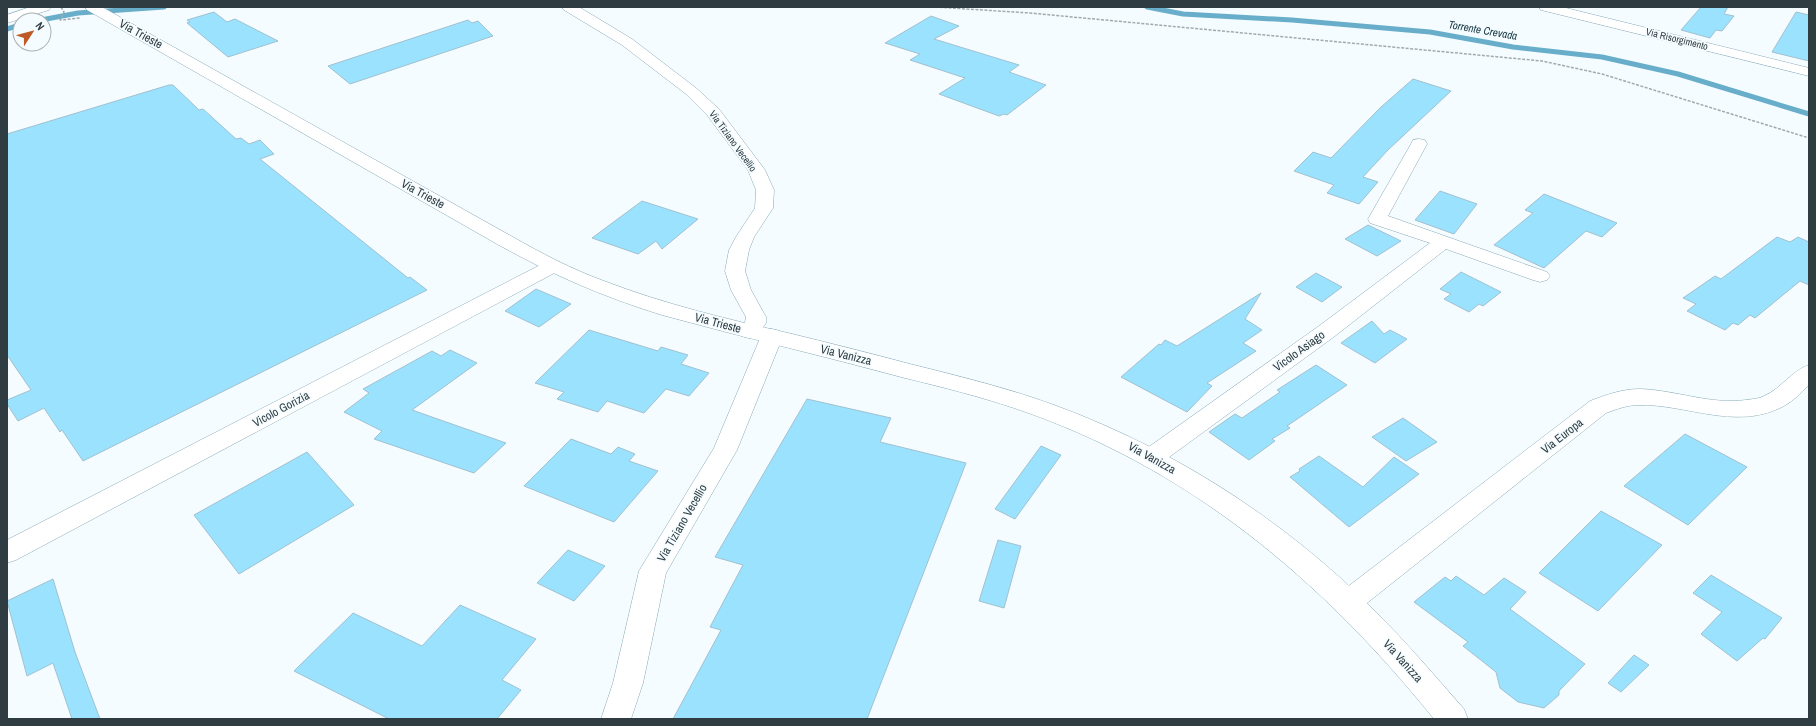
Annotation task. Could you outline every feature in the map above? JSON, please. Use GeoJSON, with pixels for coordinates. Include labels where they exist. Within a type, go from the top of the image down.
{"type":"FeatureCollection","features":[{"type":"Feature","properties":{"kind":"street"},"geometry":{"type":"LineString","coordinates":[[7,19],[44,7]]}},
{"type":"Feature","properties":{"kind":"street","name":"Via Tiziano Vecellio"},"geometry":{"type":"LineString","coordinates":[[569,7],[627,42],[691,91],[713,112],[756,170],[765,190],[764,208],[745,237],[739,250],[735,271],[741,290],[756,317],[755,323],[761,333],[759,370],[725,450],[653,572],[628,683],[616,719]]}},
{"type":"Feature","properties":{"kind":"street","name":"Via Risorgimento"},"geometry":{"type":"LineString","coordinates":[[1546,7],[1809,72]]}},
{"type":"Feature","properties":{"kind":"street","name":"Via Trieste"},"geometry":{"type":"LineString","coordinates":[[96,9],[504,240],[553,266],[572,275],[648,304],[761,333]]}},
{"type":"Feature","properties":{"kind":"street"},"geometry":{"type":"LineString","coordinates":[[1419,144],[1378,219],[1540,276]]}},
{"type":"Feature","properties":{"kind":"street","name":"Vicolo Asiago"},"geometry":{"type":"LineString","coordinates":[[1152,457],[1327,331],[1444,242]]}},
{"type":"Feature","properties":{"kind":"street","name":"Vicolo Gorizia"},"geometry":{"type":"LineString","coordinates":[[7,552],[553,266]]}},
{"type":"Feature","properties":{"kind":"street","name":"Via Vanizza"},"geometry":{"type":"LineString","coordinates":[[761,333],[952,382],[1026,404],[1093,429],[1152,457],[1192,481],[1256,525],[1313,572],[1347,603],[1399,655],[1453,719]]}},
{"type":"Feature","properties":{"kind":"street","name":"Via Europa"},"geometry":{"type":"LineString","coordinates":[[1347,603],[1598,407],[1611,400],[1641,397],[1719,407],[1751,408],[1775,401],[1809,373]]}},
{"type":"Feature","properties":{"kind":"path"},"geometry":{"type":"LineString","coordinates":[[935,7],[1030,13],[1542,61],[1602,74],[1809,138]]}},
{"type":"Feature","properties":{"kind":"path"},"geometry":{"type":"LineString","coordinates":[[60,20],[64,12]]}},
{"type":"Feature","properties":{"kind":"building"},"geometry":{"type":"Polygon","coordinates":[[[1701,7],[1728,7],[1724,14],[1734,16],[1722,31],[1716,30],[1710,38],[1681,30],[1701,7]]]}},
{"type":"Feature","properties":{"kind":"building"},"geometry":{"type":"Polygon","coordinates":[[[214,12],[227,22],[235,19],[278,41],[228,57],[187,23],[190,22],[187,20],[214,12]]]}},
{"type":"Feature","properties":{"kind":"building"},"geometry":{"type":"Polygon","coordinates":[[[1796,12],[1809,15],[1809,61],[1772,52],[1796,12]]]}},
{"type":"Feature","properties":{"kind":"building"},"geometry":{"type":"Polygon","coordinates":[[[931,16],[959,26],[934,39],[1019,65],[1009,72],[1046,85],[1007,115],[1004,114],[999,116],[939,94],[965,78],[910,60],[920,54],[885,43],[931,16]]]}},
{"type":"Feature","properties":{"kind":"building"},"geometry":{"type":"Polygon","coordinates":[[[468,20],[472,23],[478,21],[493,36],[350,84],[328,66],[468,20]]]}},
{"type":"Feature","properties":{"kind":"building"},"geometry":{"type":"Polygon","coordinates":[[[1413,79],[1451,91],[1388,150],[1363,177],[1378,182],[1359,204],[1327,193],[1334,185],[1294,171],[1313,152],[1331,158],[1381,107],[1413,79]]]}},
{"type":"Feature","properties":{"kind":"building"},"geometry":{"type":"Polygon","coordinates":[[[173,85],[199,110],[203,109],[236,139],[241,138],[249,144],[260,140],[274,154],[260,159],[408,278],[410,277],[427,290],[83,461],[62,430],[60,432],[44,408],[18,421],[7,404],[7,400],[31,390],[7,355],[7,134],[173,85]]]}},
{"type":"Feature","properties":{"kind":"building"},"geometry":{"type":"Polygon","coordinates":[[[1440,191],[1477,204],[1454,234],[1415,220],[1440,191]]]}},
{"type":"Feature","properties":{"kind":"building"},"geometry":{"type":"Polygon","coordinates":[[[1544,194],[1617,223],[1602,237],[1586,231],[1544,268],[1494,245],[1533,213],[1525,210],[1544,194]]]}},
{"type":"Feature","properties":{"kind":"building"},"geometry":{"type":"Polygon","coordinates":[[[642,201],[698,219],[662,249],[656,241],[638,254],[592,238],[642,201]]]}},
{"type":"Feature","properties":{"kind":"building"},"geometry":{"type":"Polygon","coordinates":[[[1368,225],[1401,241],[1377,256],[1345,239],[1368,225]]]}},
{"type":"Feature","properties":{"kind":"building"},"geometry":{"type":"Polygon","coordinates":[[[1777,237],[1790,242],[1798,237],[1809,242],[1809,285],[1800,281],[1755,318],[1750,315],[1738,325],[1733,323],[1725,330],[1687,311],[1696,304],[1683,298],[1715,276],[1721,279],[1777,237]]]}},
{"type":"Feature","properties":{"kind":"building"},"geometry":{"type":"Polygon","coordinates":[[[1461,272],[1501,292],[1483,306],[1479,304],[1469,312],[1444,299],[1451,294],[1440,289],[1461,272]]]}},
{"type":"Feature","properties":{"kind":"building"},"geometry":{"type":"Polygon","coordinates":[[[1316,273],[1342,287],[1322,302],[1296,287],[1316,273]]]}},
{"type":"Feature","properties":{"kind":"building"},"geometry":{"type":"Polygon","coordinates":[[[536,289],[571,304],[539,327],[505,311],[536,289]]]}},
{"type":"Feature","properties":{"kind":"building"},"geometry":{"type":"Polygon","coordinates":[[[1261,293],[1245,319],[1262,330],[1243,343],[1256,351],[1207,383],[1212,386],[1187,412],[1121,377],[1159,344],[1161,345],[1165,340],[1177,346],[1261,293]]]}},
{"type":"Feature","properties":{"kind":"building"},"geometry":{"type":"Polygon","coordinates":[[[1372,321],[1384,334],[1390,330],[1407,339],[1375,363],[1341,343],[1372,321]]]}},
{"type":"Feature","properties":{"kind":"building"},"geometry":{"type":"Polygon","coordinates":[[[589,330],[658,351],[661,347],[688,355],[681,364],[709,373],[689,396],[666,389],[644,413],[607,401],[598,412],[557,399],[564,392],[535,383],[589,330]]]}},
{"type":"Feature","properties":{"kind":"building"},"geometry":{"type":"Polygon","coordinates":[[[450,350],[477,363],[412,410],[506,443],[474,473],[374,439],[382,431],[344,412],[369,393],[363,389],[432,351],[441,356],[450,350]]]}},
{"type":"Feature","properties":{"kind":"building"},"geometry":{"type":"Polygon","coordinates":[[[1316,365],[1347,385],[1287,426],[1290,428],[1272,439],[1275,441],[1249,460],[1209,432],[1235,414],[1242,418],[1280,392],[1277,390],[1316,365]]]}},
{"type":"Feature","properties":{"kind":"building"},"geometry":{"type":"Polygon","coordinates":[[[807,399],[891,418],[880,442],[966,463],[867,719],[673,719],[721,630],[710,627],[743,565],[715,557],[807,399]]]}},
{"type":"Feature","properties":{"kind":"building"},"geometry":{"type":"Polygon","coordinates":[[[1403,418],[1437,442],[1406,461],[1372,437],[1403,418]]]}},
{"type":"Feature","properties":{"kind":"building"},"geometry":{"type":"Polygon","coordinates":[[[1685,434],[1747,467],[1688,525],[1624,486],[1685,434]]]}},
{"type":"Feature","properties":{"kind":"building"},"geometry":{"type":"Polygon","coordinates":[[[571,439],[611,454],[618,447],[635,454],[629,461],[658,471],[614,522],[524,486],[571,439]]]}},
{"type":"Feature","properties":{"kind":"building"},"geometry":{"type":"Polygon","coordinates":[[[1041,446],[1061,455],[1015,519],[995,509],[1041,446]]]}},
{"type":"Feature","properties":{"kind":"building"},"geometry":{"type":"Polygon","coordinates":[[[307,452],[354,505],[239,574],[194,515],[307,452]]]}},
{"type":"Feature","properties":{"kind":"building"},"geometry":{"type":"Polygon","coordinates":[[[1319,456],[1363,487],[1394,457],[1419,474],[1349,527],[1290,477],[1300,471],[1299,469],[1319,456]]]}},
{"type":"Feature","properties":{"kind":"building"},"geometry":{"type":"Polygon","coordinates":[[[1601,511],[1662,545],[1598,611],[1539,573],[1601,511]]]}},
{"type":"Feature","properties":{"kind":"building"},"geometry":{"type":"Polygon","coordinates":[[[998,540],[1021,546],[1004,608],[979,601],[998,540]]]}},
{"type":"Feature","properties":{"kind":"building"},"geometry":{"type":"Polygon","coordinates":[[[568,550],[605,566],[574,601],[537,583],[568,550]]]}},
{"type":"Feature","properties":{"kind":"building"},"geometry":{"type":"Polygon","coordinates":[[[1711,575],[1782,618],[1765,639],[1763,638],[1737,661],[1701,634],[1722,612],[1693,593],[1711,575]]]}},
{"type":"Feature","properties":{"kind":"building"},"geometry":{"type":"Polygon","coordinates":[[[1456,576],[1484,595],[1504,578],[1526,592],[1510,609],[1585,664],[1559,691],[1559,695],[1544,708],[1518,702],[1500,688],[1496,672],[1463,646],[1468,642],[1414,602],[1445,577],[1451,581],[1456,576]]]}},
{"type":"Feature","properties":{"kind":"building"},"geometry":{"type":"Polygon","coordinates":[[[53,579],[75,652],[100,719],[72,719],[53,663],[27,676],[7,601],[53,579]]]}},
{"type":"Feature","properties":{"kind":"building"},"geometry":{"type":"Polygon","coordinates":[[[460,605],[536,639],[502,680],[521,690],[497,719],[389,719],[294,671],[353,613],[422,646],[460,605]]]}},
{"type":"Feature","properties":{"kind":"building"},"geometry":{"type":"Polygon","coordinates":[[[1634,655],[1649,665],[1621,692],[1608,683],[1634,655]]]}},
{"type":"Feature","properties":{"kind":"waterway"},"geometry":{"type":"LineString","coordinates":[[52,18],[78,13],[164,7]]}},
{"type":"Feature","properties":{"kind":"waterway","name":"Torrente Crevada"},"geometry":{"type":"LineString","coordinates":[[1147,7],[1183,14],[1292,20],[1430,32],[1513,47],[1602,57],[1678,74],[1809,114]]}},
{"type":"Feature","properties":{"kind":"waterway"},"geometry":{"type":"LineString","coordinates":[[7,29],[12,27]]}}]}
